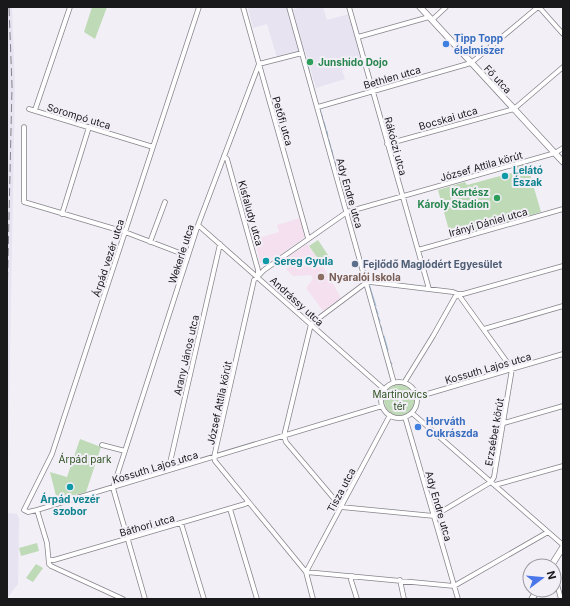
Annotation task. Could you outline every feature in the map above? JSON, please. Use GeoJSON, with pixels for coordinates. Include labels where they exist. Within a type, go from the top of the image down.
{"type":"FeatureCollection","features":[{"type":"Feature","properties":{"kind":"main road","name":"Fő utca"},"geometry":{"type":"LineString","coordinates":[[420,7],[563,162]]}},
{"type":"Feature","properties":{"kind":"main road"},"geometry":{"type":"LineString","coordinates":[[556,558],[563,546]]}},
{"type":"Feature","properties":{"kind":"street","name":"Sorompó utca"},"geometry":{"type":"LineString","coordinates":[[70,7],[35,110],[153,147]]}},
{"type":"Feature","properties":{"kind":"street","name":"Árpád vezér utca"},"geometry":{"type":"LineString","coordinates":[[24,510],[52,454],[199,7]]}},
{"type":"Feature","properties":{"kind":"street","name":"Petőfi utca"},"geometry":{"type":"LineString","coordinates":[[243,7],[308,238]]}},
{"type":"Feature","properties":{"kind":"street","name":"Ady Endre utca"},"geometry":{"type":"LineString","coordinates":[[289,7],[394,383]]}},
{"type":"Feature","properties":{"kind":"street","name":"Rákóczi utca"},"geometry":{"type":"LineString","coordinates":[[349,7],[429,289]]}},
{"type":"Feature","properties":{"kind":"street"},"geometry":{"type":"LineString","coordinates":[[358,37],[430,18],[446,7]]}},
{"type":"Feature","properties":{"kind":"street"},"geometry":{"type":"LineString","coordinates":[[471,63],[539,7],[563,34]]}},
{"type":"Feature","properties":{"kind":"street"},"geometry":{"type":"LineString","coordinates":[[259,64],[302,52]]}},
{"type":"Feature","properties":{"kind":"street","name":"Bethlen utca"},"geometry":{"type":"LineString","coordinates":[[318,107],[471,63]]}},
{"type":"Feature","properties":{"kind":"street","name":"Wekerle utca"},"geometry":{"type":"LineString","coordinates":[[113,488],[198,225],[259,64]]}},
{"type":"Feature","properties":{"kind":"street"},"geometry":{"type":"LineString","coordinates":[[514,109],[563,67]]}},
{"type":"Feature","properties":{"kind":"street"},"geometry":{"type":"LineString","coordinates":[[29,109],[35,110]]}},
{"type":"Feature","properties":{"kind":"street","name":"Bocskai utca"},"geometry":{"type":"LineString","coordinates":[[387,144],[514,109]]}},
{"type":"Feature","properties":{"kind":"street"},"geometry":{"type":"LineString","coordinates":[[24,127],[24,202],[125,232],[188,256]]}},
{"type":"Feature","properties":{"kind":"street"},"geometry":{"type":"LineString","coordinates":[[62,214],[89,127]]}},
{"type":"Feature","properties":{"kind":"street"},"geometry":{"type":"LineString","coordinates":[[555,154],[563,148]]}},
{"type":"Feature","properties":{"kind":"street","name":"József Attila körút"},"geometry":{"type":"LineString","coordinates":[[306,572],[215,461],[214,457],[254,280],[308,238],[347,212],[555,154]]}},
{"type":"Feature","properties":{"kind":"street","name":"Kisfaludy utca"},"geometry":{"type":"LineString","coordinates":[[224,156],[227,159],[258,270],[258,276]]}},
{"type":"Feature","properties":{"kind":"street"},"geometry":{"type":"LineString","coordinates":[[150,242],[165,202]]}},
{"type":"Feature","properties":{"kind":"street","name":"Irányi Dániel utca"},"geometry":{"type":"LineString","coordinates":[[418,250],[563,208]]}},
{"type":"Feature","properties":{"kind":"street","name":"Andrássy utca"},"geometry":{"type":"LineString","coordinates":[[198,225],[258,276],[385,390]]}},
{"type":"Feature","properties":{"kind":"street","name":"Arany János utca"},"geometry":{"type":"LineString","coordinates":[[169,470],[220,244]]}},
{"type":"Feature","properties":{"kind":"street"},"geometry":{"type":"LineString","coordinates":[[563,266],[463,294],[374,282],[367,283],[311,324],[284,436],[286,442],[341,507],[434,516],[493,483],[563,466]]}},
{"type":"Feature","properties":{"kind":"street"},"geometry":{"type":"LineString","coordinates":[[458,294],[512,369]]}},
{"type":"Feature","properties":{"kind":"street"},"geometry":{"type":"LineString","coordinates":[[404,383],[458,294]]}},
{"type":"Feature","properties":{"kind":"street"},"geometry":{"type":"LineString","coordinates":[[484,329],[563,306]]}},
{"type":"Feature","properties":{"kind":"street","name":"Kossuth Lajos utca"},"geometry":{"type":"LineString","coordinates":[[417,397],[563,354]]}},
{"type":"Feature","properties":{"kind":"street","name":"Erzsébet körút"},"geometry":{"type":"LineString","coordinates":[[493,483],[512,369]]}},
{"type":"Feature","properties":{"kind":"street"},"geometry":{"type":"LineString","coordinates":[[394,383],[404,383],[413,388],[417,397],[415,408],[412,413],[405,417],[395,417],[390,415],[382,406],[381,400],[385,390],[394,383]]}},
{"type":"Feature","properties":{"kind":"street","name":"Kossuth Lajos utca"},"geometry":{"type":"LineString","coordinates":[[24,510],[28,512],[37,510],[113,488],[382,406]]}},
{"type":"Feature","properties":{"kind":"street"},"geometry":{"type":"LineString","coordinates":[[504,423],[563,406]]}},
{"type":"Feature","properties":{"kind":"street"},"geometry":{"type":"LineString","coordinates":[[412,413],[563,546]]}},
{"type":"Feature","properties":{"kind":"street","name":"Tisza utca"},"geometry":{"type":"LineString","coordinates":[[306,572],[390,415]]}},
{"type":"Feature","properties":{"kind":"street","name":"Ady Endre utca"},"geometry":{"type":"LineString","coordinates":[[405,417],[458,599]]}},
{"type":"Feature","properties":{"kind":"street"},"geometry":{"type":"LineString","coordinates":[[102,445],[125,452]]}},
{"type":"Feature","properties":{"kind":"street"},"geometry":{"type":"LineString","coordinates":[[113,488],[145,599]]}},
{"type":"Feature","properties":{"kind":"street","name":"Báthori utca"},"geometry":{"type":"LineString","coordinates":[[49,560],[54,560],[127,539],[248,502]]}},
{"type":"Feature","properties":{"kind":"street"},"geometry":{"type":"LineString","coordinates":[[230,508],[257,599]]}},
{"type":"Feature","properties":{"kind":"street"},"geometry":{"type":"LineString","coordinates":[[37,510],[47,543],[51,566],[123,599]]}},
{"type":"Feature","properties":{"kind":"street"},"geometry":{"type":"LineString","coordinates":[[181,523],[204,599]]}},
{"type":"Feature","properties":{"kind":"street"},"geometry":{"type":"LineString","coordinates":[[313,599],[306,572],[454,586],[548,532]]}},
{"type":"Feature","properties":{"kind":"street"},"geometry":{"type":"LineString","coordinates":[[352,576],[351,580],[357,599]]}},
{"type":"Feature","properties":{"kind":"street"},"geometry":{"type":"LineString","coordinates":[[400,580],[400,587],[404,599]]}},
{"type":"Feature","properties":{"kind":"shaded area"},"geometry":{"type":"Polygon","coordinates":[[[7,7],[12,7],[15,87],[7,513],[8,91],[7,7]]]}},
{"type":"Feature","properties":{"kind":"shaded area"},"geometry":{"type":"Polygon","coordinates":[[[291,7],[292,10],[302,7],[323,7],[327,20],[349,14],[363,63],[342,70],[345,79],[316,88],[305,50],[277,58],[267,24],[253,28],[248,8],[291,7]]]}},
{"type":"Feature","properties":{"kind":"shaded area"},"geometry":{"type":"Polygon","coordinates":[[[300,218],[305,237],[273,260],[260,263],[256,244],[253,245],[252,240],[279,232],[277,225],[300,218]]]}},
{"type":"Feature","properties":{"kind":"shaded area","name":"Nyaralói Iskola"},"geometry":{"type":"Polygon","coordinates":[[[307,244],[323,266],[341,298],[323,311],[306,288],[313,279],[311,275],[293,276],[286,269],[289,267],[284,260],[307,244]]]}},
{"type":"Feature","properties":{"kind":"shaded area"},"geometry":{"type":"Polygon","coordinates":[[[7,513],[17,514],[19,519],[18,584],[8,597],[7,597],[7,513]]]}},
{"type":"Feature","properties":{"kind":"green space"},"geometry":{"type":"Polygon","coordinates":[[[92,7],[107,7],[95,39],[84,32],[92,7]]]}},
{"type":"Feature","properties":{"kind":"green space"},"geometry":{"type":"Polygon","coordinates":[[[527,164],[541,212],[451,238],[438,190],[465,182],[467,185],[515,172],[514,167],[527,164]]]}},
{"type":"Feature","properties":{"kind":"green space"},"geometry":{"type":"Polygon","coordinates":[[[318,240],[330,258],[322,264],[309,246],[318,240]]]}},
{"type":"Feature","properties":{"kind":"green space","name":"Martinovics tér"},"geometry":{"type":"Polygon","coordinates":[[[397,384],[403,384],[413,391],[416,400],[415,406],[409,413],[403,416],[397,416],[387,409],[384,403],[384,397],[391,387],[397,384]]]}},
{"type":"Feature","properties":{"kind":"green space","name":"Árpád park"},"geometry":{"type":"Polygon","coordinates":[[[80,439],[101,447],[86,492],[57,500],[50,472],[67,477],[80,439]]]}},
{"type":"Feature","properties":{"kind":"green space"},"geometry":{"type":"Polygon","coordinates":[[[37,543],[39,551],[21,556],[19,548],[37,543]]]}},
{"type":"Feature","properties":{"kind":"green space"},"geometry":{"type":"Polygon","coordinates":[[[36,564],[43,568],[33,582],[26,578],[36,564]]]}},
{"type":"Feature","properties":{"kind":"waterway"},"geometry":{"type":"LineString","coordinates":[[308,65],[309,70]]}},
{"type":"Feature","properties":{"kind":"waterway"},"geometry":{"type":"LineString","coordinates":[[320,108],[321,113]]}},
{"type":"Feature","properties":{"kind":"waterway"},"geometry":{"type":"LineString","coordinates":[[322,115],[323,120]]}},
{"type":"Feature","properties":{"kind":"waterway"},"geometry":{"type":"LineString","coordinates":[[324,122],[326,129]]}},
{"type":"Feature","properties":{"kind":"waterway"},"geometry":{"type":"LineString","coordinates":[[327,131],[328,137]]}},
{"type":"Feature","properties":{"kind":"waterway"},"geometry":{"type":"LineString","coordinates":[[329,140],[331,148]]}},
{"type":"Feature","properties":{"kind":"waterway"},"geometry":{"type":"LineString","coordinates":[[332,150],[333,156]]}},
{"type":"Feature","properties":{"kind":"waterway"},"geometry":{"type":"LineString","coordinates":[[334,158],[336,165]]}},
{"type":"Feature","properties":{"kind":"waterway"},"geometry":{"type":"LineString","coordinates":[[362,259],[364,265]]}},
{"type":"Feature","properties":{"kind":"waterway"},"geometry":{"type":"LineString","coordinates":[[365,267],[366,272]]}},
{"type":"Feature","properties":{"kind":"waterway"},"geometry":{"type":"LineString","coordinates":[[367,274],[368,280]]}},
{"type":"Feature","properties":{"kind":"waterway"},"geometry":{"type":"LineString","coordinates":[[369,284],[376,306]]}},
{"type":"Feature","properties":{"kind":"waterway"},"geometry":{"type":"LineString","coordinates":[[376,308],[378,314]]}},
{"type":"Feature","properties":{"kind":"waterway"},"geometry":{"type":"LineString","coordinates":[[378,316],[380,321]]}},
{"type":"Feature","properties":{"kind":"waterway"},"geometry":{"type":"LineString","coordinates":[[381,326],[382,330]]}},
{"type":"Feature","properties":{"kind":"waterway"},"geometry":{"type":"LineString","coordinates":[[384,336],[388,350]]}},
{"type":"Feature","properties":{"kind":"railway"},"geometry":{"type":"LineString","coordinates":[[7,304],[12,86],[9,7]]}},
{"type":"Feature","properties":{"kind":"place","name":"Tipp Topp élelmiszer"},"geometry":{"type":"Point","coordinates":[446,44]}},
{"type":"Feature","properties":{"kind":"place","name":"Junshido Dojo"},"geometry":{"type":"Point","coordinates":[310,62]}},
{"type":"Feature","properties":{"kind":"place","name":"Lelátó Észak"},"geometry":{"type":"Point","coordinates":[505,176]}},
{"type":"Feature","properties":{"kind":"place","name":"Kertész Károly Stadion"},"geometry":{"type":"Point","coordinates":[497,198]}},
{"type":"Feature","properties":{"kind":"place","name":"Sereg Gyula"},"geometry":{"type":"Point","coordinates":[266,261]}},
{"type":"Feature","properties":{"kind":"place","name":"Fejlődő Maglódért Egyesület"},"geometry":{"type":"Point","coordinates":[355,264]}},
{"type":"Feature","properties":{"kind":"place","name":"Nyaralói Iskola"},"geometry":{"type":"Point","coordinates":[321,277]}},
{"type":"Feature","properties":{"kind":"place","name":"Horváth Cukrászda"},"geometry":{"type":"Point","coordinates":[418,427]}},
{"type":"Feature","properties":{"kind":"place","name":"Árpád vezér szobor"},"geometry":{"type":"Point","coordinates":[70,487]}}]}
